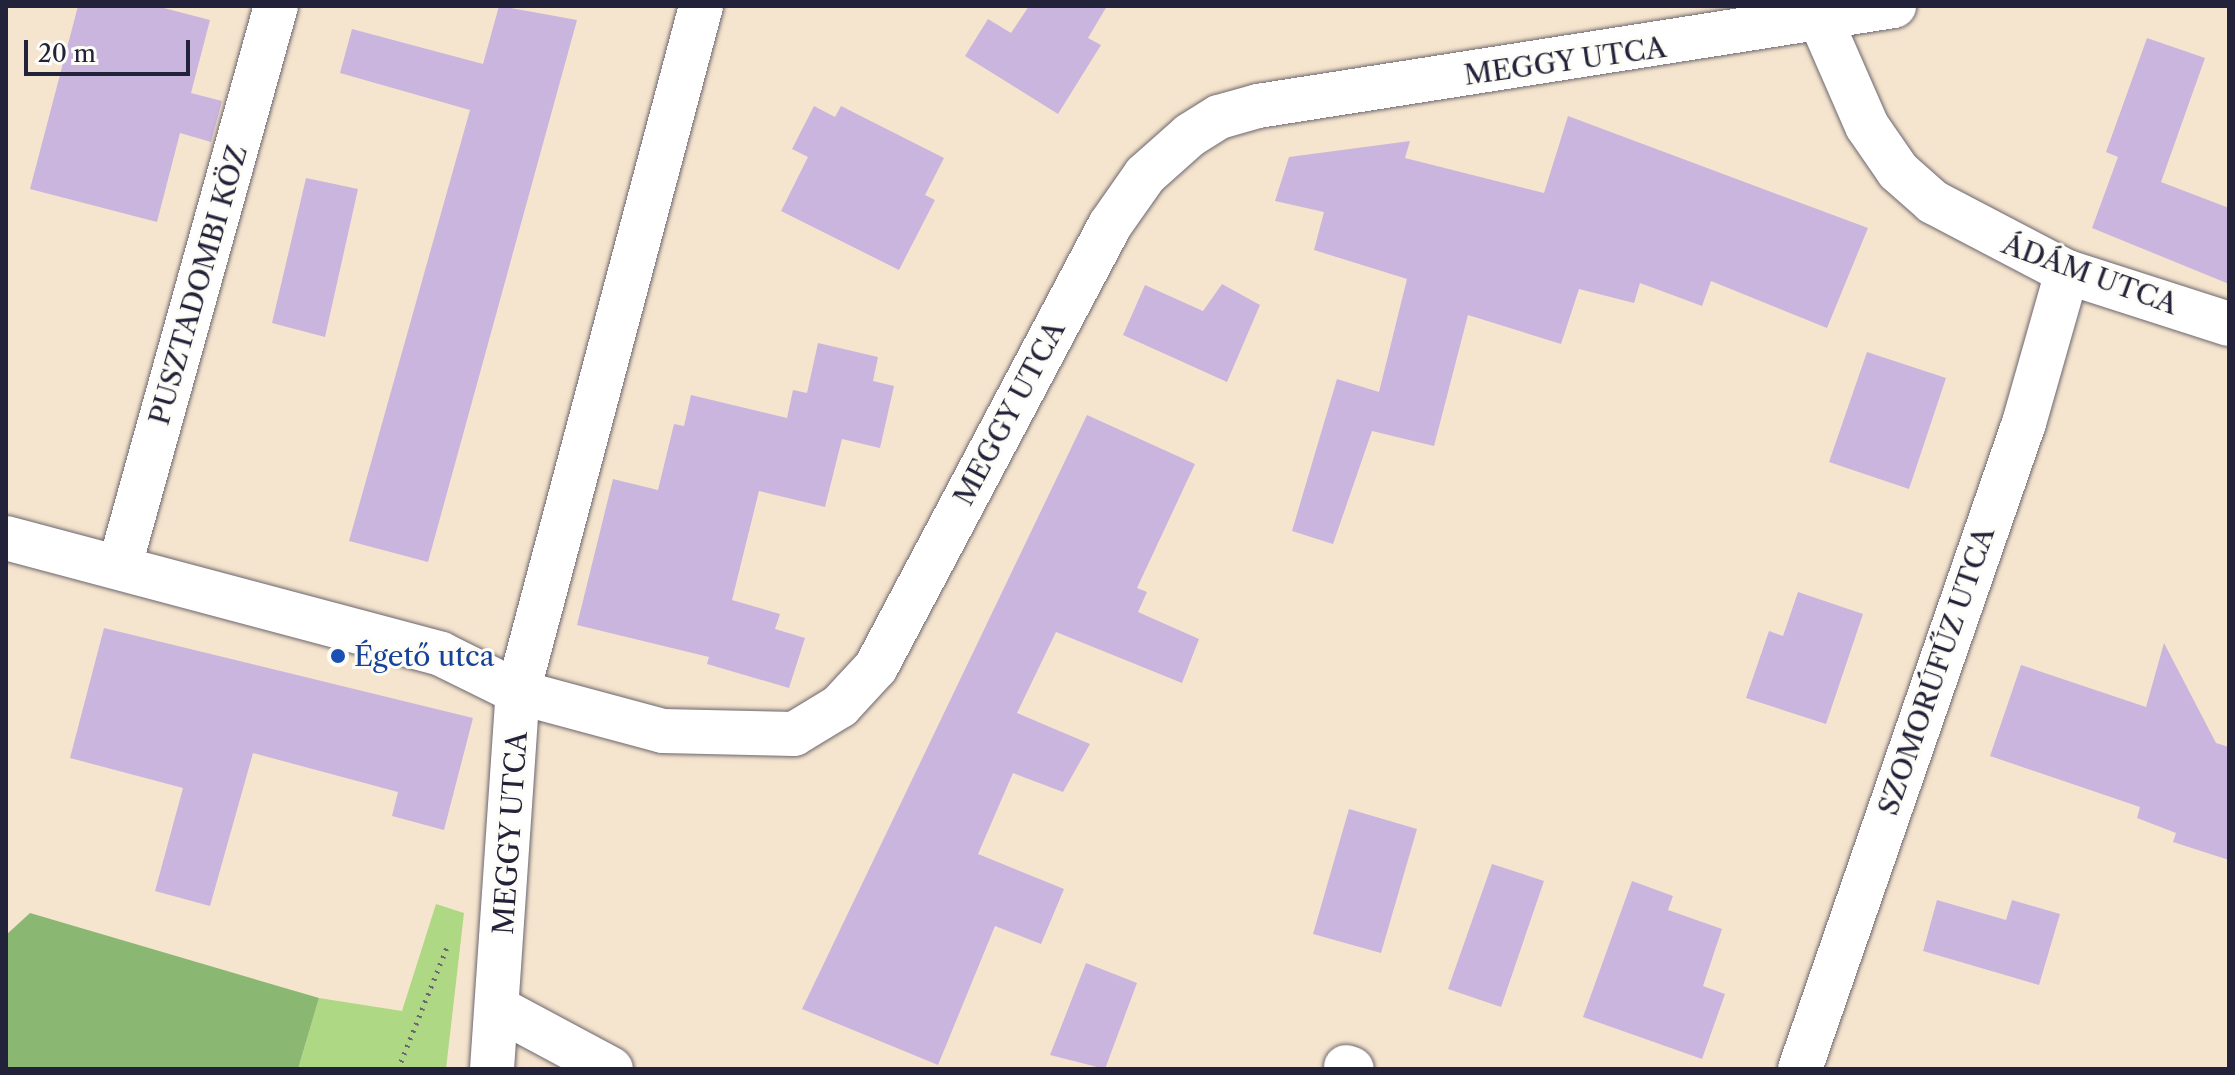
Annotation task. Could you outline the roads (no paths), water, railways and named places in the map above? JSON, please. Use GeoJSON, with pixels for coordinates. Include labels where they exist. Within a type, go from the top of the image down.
{"type":"FeatureCollection","features":[{"type":"Feature","properties":{"kind":"street","name":"PUSZTADOMBI KÖZ"},"geometry":{"type":"LineString","coordinates":[[120,565],[276,6]]}},
{"type":"Feature","properties":{"kind":"street"},"geometry":{"type":"LineString","coordinates":[[6,538],[120,565],[441,654],[518,692],[701,6]]}},
{"type":"Feature","properties":{"kind":"street","name":"MEGGY UTCA"},"geometry":{"type":"LineString","coordinates":[[492,1069],[499,1009],[518,692],[663,731],[732,738],[794,734],[840,706],[876,667],[1110,225],[1145,175],[1219,117],[1822,23],[1894,6]]}},
{"type":"Feature","properties":{"kind":"street","name":"ÁDÁM UTCA"},"geometry":{"type":"LineString","coordinates":[[1822,23],[1867,126],[1898,171],[1978,229],[2067,272],[2229,324]]}},
{"type":"Feature","properties":{"kind":"street","name":"SZOMORÚFŰZ UTCA"},"geometry":{"type":"LineString","coordinates":[[1800,1069],[2024,423],[2067,272]]}},
{"type":"Feature","properties":{"kind":"street"},"geometry":{"type":"LineString","coordinates":[[499,1009],[611,1069]]}},
{"type":"Feature","properties":{"kind":"place","name":"Égető utca"},"geometry":{"type":"Point","coordinates":[338,656]}}]}
